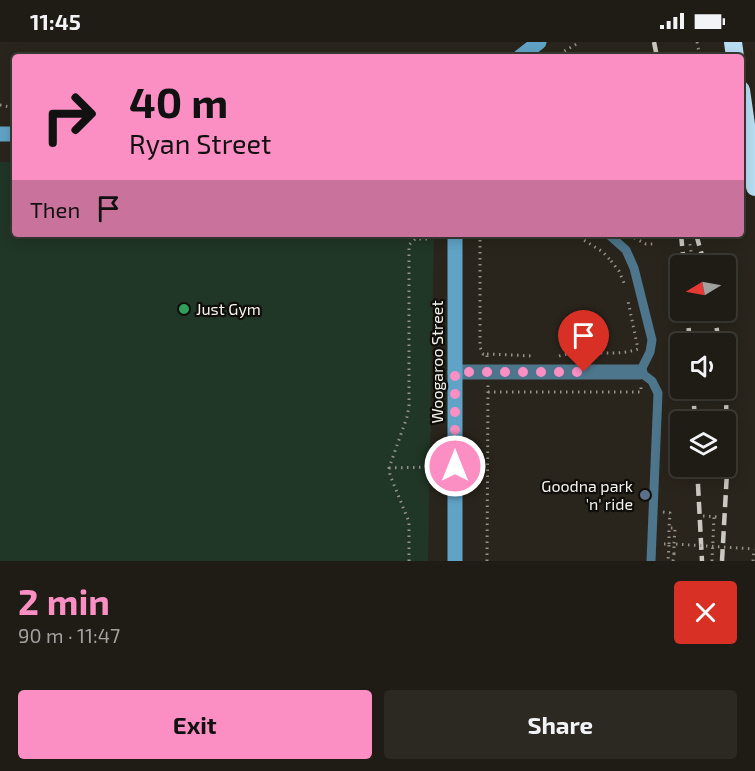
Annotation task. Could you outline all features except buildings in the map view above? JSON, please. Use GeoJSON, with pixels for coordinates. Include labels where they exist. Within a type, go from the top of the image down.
{"type":"FeatureCollection","features":[{"type":"Feature","properties":{"kind":"highway"},"geometry":{"type":"LineString","coordinates":[[744,111],[755,187]]}},
{"type":"Feature","properties":{"kind":"main road","name":"Woogaroo Street"},"geometry":{"type":"LineString","coordinates":[[455,237],[455,561]]}},
{"type":"Feature","properties":{"kind":"street"},"geometry":{"type":"LineString","coordinates":[[455,372],[640,372]]}},
{"type":"Feature","properties":{"kind":"lane"},"geometry":{"type":"LineString","coordinates":[[611,237],[626,250],[634,268],[652,340],[650,352],[640,372],[652,381],[658,393],[651,561]]}},
{"type":"Feature","properties":{"kind":"path"},"geometry":{"type":"LineString","coordinates":[[559,54],[580,42]]}},
{"type":"Feature","properties":{"kind":"path"},"geometry":{"type":"LineString","coordinates":[[409,561],[409,522],[389,468],[409,406],[409,245],[415,239],[431,237]]}},
{"type":"Feature","properties":{"kind":"path"},"geometry":{"type":"LineString","coordinates":[[480,237],[480,347],[483,354],[535,356]]}},
{"type":"Feature","properties":{"kind":"path"},"geometry":{"type":"LineString","coordinates":[[690,244],[692,255]]}},
{"type":"Feature","properties":{"kind":"path"},"geometry":{"type":"LineString","coordinates":[[556,357],[569,353],[619,353],[638,349],[624,283],[611,261]]}},
{"type":"Feature","properties":{"kind":"path"},"geometry":{"type":"LineString","coordinates":[[487,354],[487,561]]}},
{"type":"Feature","properties":{"kind":"path"},"geometry":{"type":"LineString","coordinates":[[389,468],[432,467]]}},
{"type":"Feature","properties":{"kind":"path"},"geometry":{"type":"LineString","coordinates":[[669,544],[670,513]]}},
{"type":"Feature","properties":{"kind":"path"},"geometry":{"type":"LineString","coordinates":[[703,516],[722,517]]}},
{"type":"Feature","properties":{"kind":"path"},"geometry":{"type":"LineString","coordinates":[[712,561],[714,517]]}},
{"type":"Feature","properties":{"kind":"path"},"geometry":{"type":"LineString","coordinates":[[669,528],[675,528],[674,561]]}},
{"type":"Feature","properties":{"kind":"path"},"geometry":{"type":"LineString","coordinates":[[674,544],[754,549],[753,561]]}},
{"type":"Feature","properties":{"kind":"green space"},"geometry":{"type":"Polygon","coordinates":[[[0,162],[12,162],[12,237],[434,237],[428,561],[0,561],[0,162]]]}},
{"type":"Feature","properties":{"kind":"railway"},"geometry":{"type":"LineString","coordinates":[[654,42],[656,54]]}},
{"type":"Feature","properties":{"kind":"railway"},"geometry":{"type":"LineString","coordinates":[[681,237],[683,255]]}},
{"type":"Feature","properties":{"kind":"railway"},"geometry":{"type":"LineString","coordinates":[[697,237],[702,255]]}},
{"type":"Feature","properties":{"kind":"railway"},"geometry":{"type":"LineString","coordinates":[[688,321],[689,333]]}},
{"type":"Feature","properties":{"kind":"railway"},"geometry":{"type":"LineString","coordinates":[[716,321],[717,333]]}},
{"type":"Feature","properties":{"kind":"railway"},"geometry":{"type":"LineString","coordinates":[[694,399],[694,411]]}},
{"type":"Feature","properties":{"kind":"railway"},"geometry":{"type":"LineString","coordinates":[[722,561],[727,472],[726,399]]}},
{"type":"Feature","properties":{"kind":"railway"},"geometry":{"type":"LineString","coordinates":[[698,477],[702,561]]}},
{"type":"Feature","properties":{"kind":"place","name":"Just Gym"},"geometry":{"type":"Point","coordinates":[184,309]}},
{"type":"Feature","properties":{"kind":"place","name":"Goodna park 'n' ride"},"geometry":{"type":"Point","coordinates":[645,495]}},
{"type":"Feature","properties":{"kind":"route"},"geometry":{"type":"LineString","coordinates":[[455,466],[455,372],[584,372]]}}]}
